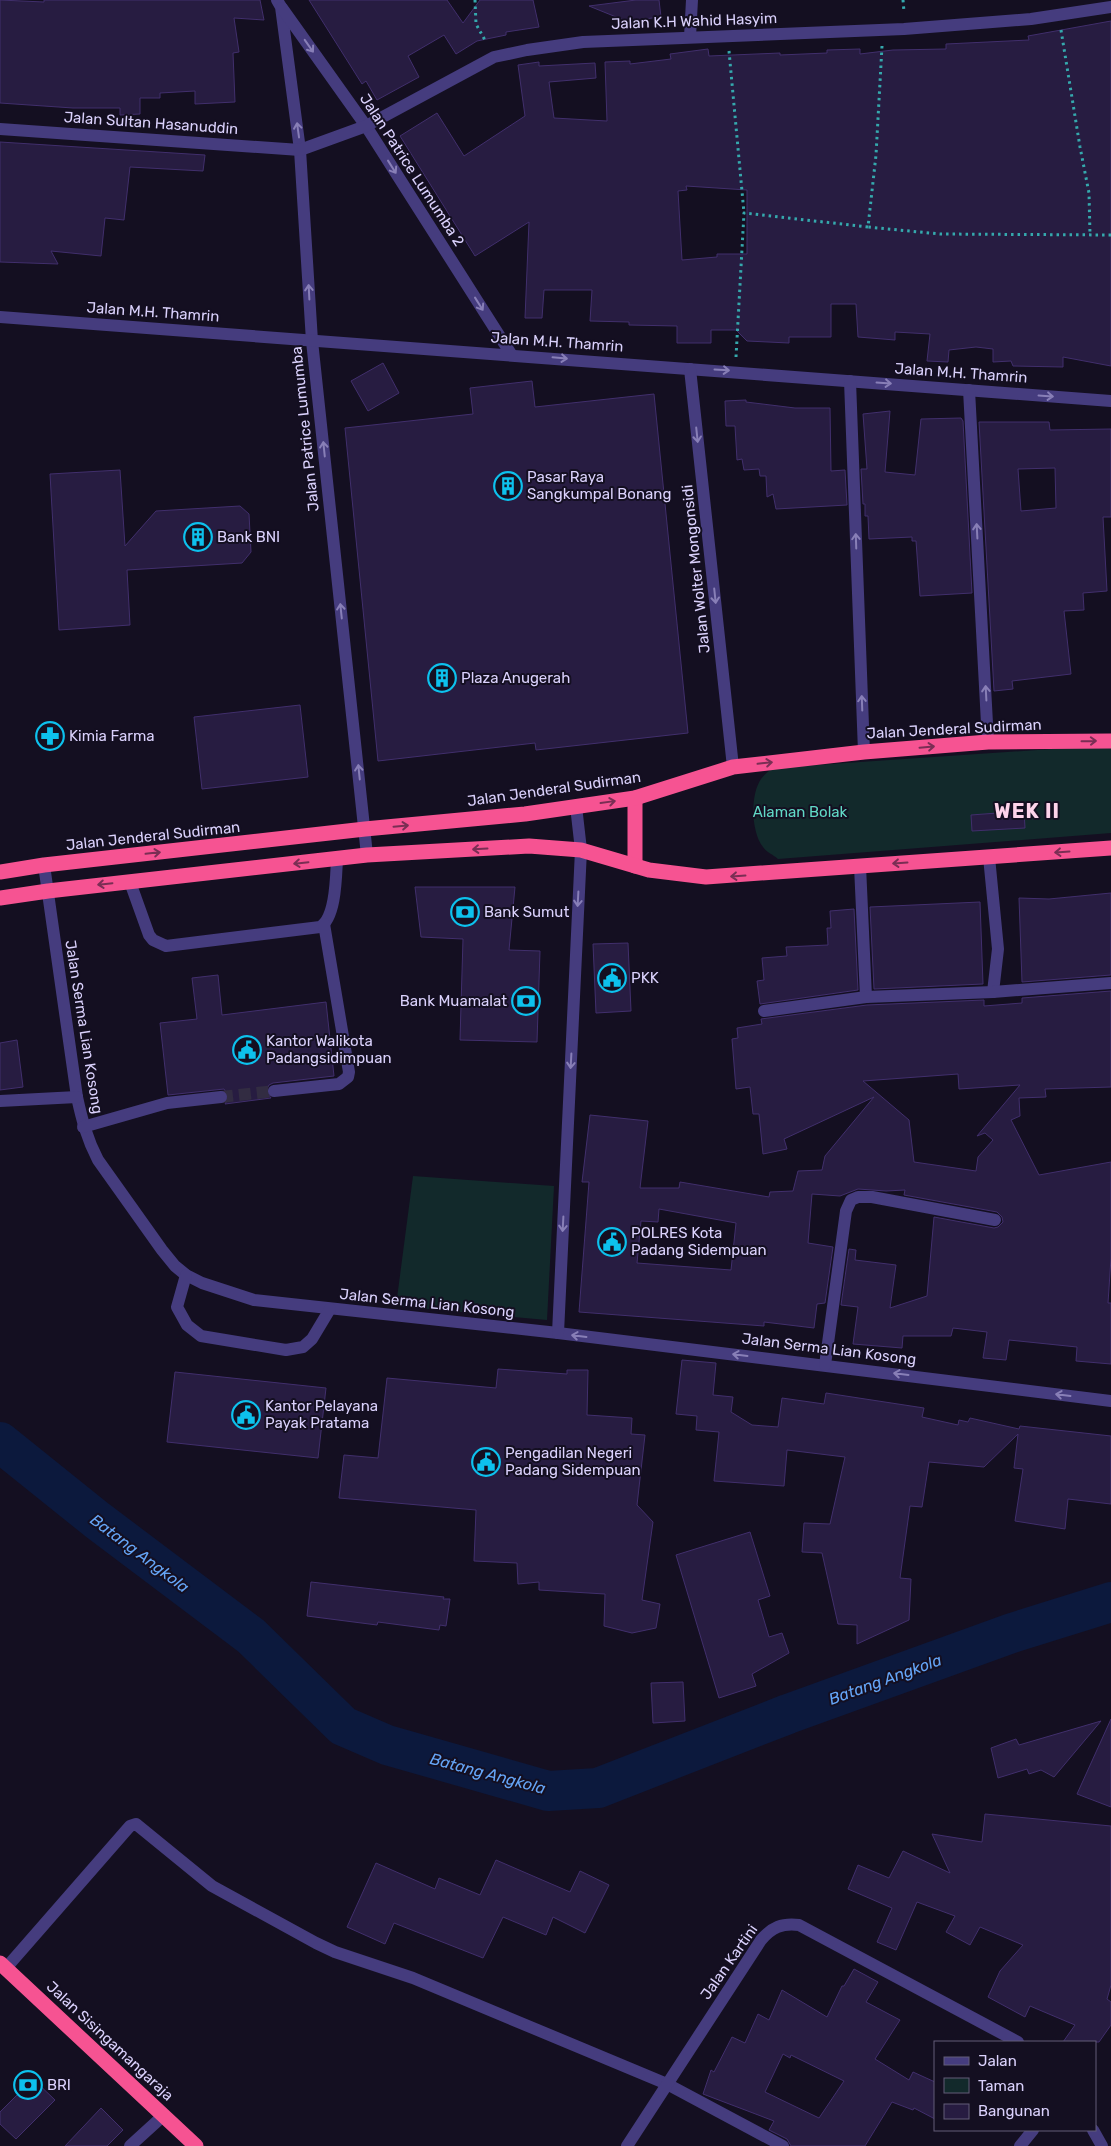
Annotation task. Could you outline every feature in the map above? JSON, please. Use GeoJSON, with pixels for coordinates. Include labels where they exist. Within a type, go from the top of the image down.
{"type":"FeatureCollection","features":[{"type":"Feature","properties":{"kind":"highway","name":"Jalan Jenderal Sudirman"},"geometry":{"type":"LineString","coordinates":[[1,870],[525,814],[634,798],[733,767],[864,752],[988,742],[1111,740]]}},
{"type":"Feature","properties":{"kind":"highway"},"geometry":{"type":"LineString","coordinates":[[634,798],[635,866]]}},
{"type":"Feature","properties":{"kind":"highway"},"geometry":{"type":"LineString","coordinates":[[0,898],[367,856],[529,846],[581,850],[635,866],[706,878],[1111,848]]}},
{"type":"Feature","properties":{"kind":"highway","name":"Jalan Sisingamangaraja"},"geometry":{"type":"LineString","coordinates":[[3,1965],[196,2146]]}},
{"type":"Feature","properties":{"kind":"street"},"geometry":{"type":"LineString","coordinates":[[690,37],[692,0]]}},
{"type":"Feature","properties":{"kind":"street","name":"Jalan Patrice Lumumba 2"},"geometry":{"type":"LineString","coordinates":[[279,3],[366,126],[511,354]]}},
{"type":"Feature","properties":{"kind":"street","name":"Jalan Patrice Lumumba"},"geometry":{"type":"LineString","coordinates":[[279,3],[300,150],[312,341],[367,856]]}},
{"type":"Feature","properties":{"kind":"street","name":"Jalan K.H Wahid Hasyim"},"geometry":{"type":"LineString","coordinates":[[300,150],[366,126],[494,57],[527,50],[583,42],[882,30],[1031,19],[1111,7]]}},
{"type":"Feature","properties":{"kind":"street","name":"Jalan Sultan Hasanuddin"},"geometry":{"type":"LineString","coordinates":[[0,129],[300,150]]}},
{"type":"Feature","properties":{"kind":"street","name":"Jalan M.H. Thamrin"},"geometry":{"type":"LineString","coordinates":[[0,317],[511,354],[1111,401]]}},
{"type":"Feature","properties":{"kind":"street","name":"Jalan Wolter Mongonsidi"},"geometry":{"type":"LineString","coordinates":[[690,369],[733,767]]}},
{"type":"Feature","properties":{"kind":"street"},"geometry":{"type":"LineString","coordinates":[[850,381],[864,752]]}},
{"type":"Feature","properties":{"kind":"street"},"geometry":{"type":"LineString","coordinates":[[969,390],[988,742]]}},
{"type":"Feature","properties":{"kind":"street"},"geometry":{"type":"LineString","coordinates":[[558,1333],[581,850],[576,806]]}},
{"type":"Feature","properties":{"kind":"street"},"geometry":{"type":"LineString","coordinates":[[989,857],[998,949],[993,992]]}},
{"type":"Feature","properties":{"kind":"street"},"geometry":{"type":"LineString","coordinates":[[130,882],[149,935],[153,940],[166,946],[320,927],[324,924],[330,913],[337,859]]}},
{"type":"Feature","properties":{"kind":"street","name":"Jalan Serma Lian Kosong"},"geometry":{"type":"LineString","coordinates":[[44,866],[77,1097],[83,1127],[98,1160],[162,1250],[186,1275],[222,1291],[254,1300],[558,1333],[1111,1401]]}},
{"type":"Feature","properties":{"kind":"street"},"geometry":{"type":"LineString","coordinates":[[860,866],[866,997]]}},
{"type":"Feature","properties":{"kind":"street"},"geometry":{"type":"LineString","coordinates":[[274,1091],[340,1084],[348,1077],[349,1072],[324,924]]}},
{"type":"Feature","properties":{"kind":"street"},"geometry":{"type":"LineString","coordinates":[[764,1011],[866,997],[993,992],[1111,983]]}},
{"type":"Feature","properties":{"kind":"street"},"geometry":{"type":"LineString","coordinates":[[0,1101],[77,1097]]}},
{"type":"Feature","properties":{"kind":"street"},"geometry":{"type":"LineString","coordinates":[[83,1127],[167,1103],[221,1097]]}},
{"type":"Feature","properties":{"kind":"street"},"geometry":{"type":"LineString","coordinates":[[825,1365],[846,1211],[851,1200],[858,1197],[872,1197],[995,1220]]}},
{"type":"Feature","properties":{"kind":"street"},"geometry":{"type":"LineString","coordinates":[[186,1275],[177,1307],[187,1325],[201,1336],[286,1350],[303,1347],[312,1339],[330,1309]]}},
{"type":"Feature","properties":{"kind":"street"},"geometry":{"type":"LineString","coordinates":[[3,1965],[130,1826],[136,1824],[212,1886],[316,1944],[413,1978],[667,2084],[783,2146]]}},
{"type":"Feature","properties":{"kind":"street","name":"Jalan Kartini"},"geometry":{"type":"LineString","coordinates":[[627,2146],[761,1940],[772,1929],[785,1925],[799,1925],[1016,2041]]}},
{"type":"Feature","properties":{"kind":"street"},"geometry":{"type":"LineString","coordinates":[[130,2146],[164,2115]]}},
{"type":"Feature","properties":{"kind":"street"},"geometry":{"type":"LineString","coordinates":[[1020,2146],[1032,2131]]}},
{"type":"Feature","properties":{"kind":"street"},"geometry":{"type":"LineString","coordinates":[[1094,2131],[1102,2146]]}},
{"type":"Feature","properties":{"kind":"path"},"geometry":{"type":"LineString","coordinates":[[475,0],[476,24],[494,57]]}},
{"type":"Feature","properties":{"kind":"path"},"geometry":{"type":"LineString","coordinates":[[1058,15],[1080,147],[1090,194],[1090,235]]}},
{"type":"Feature","properties":{"kind":"path"},"geometry":{"type":"LineString","coordinates":[[868,227],[876,155],[882,30]]}},
{"type":"Feature","properties":{"kind":"path"},"geometry":{"type":"LineString","coordinates":[[728,36],[744,213],[735,371]]}},
{"type":"Feature","properties":{"kind":"path"},"geometry":{"type":"LineString","coordinates":[[744,213],[940,234],[1111,235]]}},
{"type":"Feature","properties":{"kind":"green space","name":"Alaman Bolak"},"geometry":{"type":"Polygon","coordinates":[[[1111,745],[1111,833],[778,859],[764,849],[756,832],[753,813],[757,786],[772,768],[1111,745]]]}},
{"type":"Feature","properties":{"kind":"green space"},"geometry":{"type":"Polygon","coordinates":[[[413,1176],[554,1186],[547,1320],[396,1306],[413,1176]]]}},
{"type":"Feature","properties":{"kind":"building"},"geometry":{"type":"Polygon","coordinates":[[[0,0],[44,2],[44,0],[260,0],[264,20],[234,18],[239,52],[233,53],[235,102],[195,104],[195,91],[160,93],[160,98],[140,98],[140,114],[120,115],[120,108],[73,108],[0,103],[0,0]]]}},
{"type":"Feature","properties":{"kind":"building"},"geometry":{"type":"Polygon","coordinates":[[[309,0],[447,0],[463,23],[480,0],[533,0],[539,27],[506,32],[506,35],[477,41],[456,54],[444,35],[408,56],[419,77],[377,100],[366,81],[362,84],[309,0]]]}},
{"type":"Feature","properties":{"kind":"building"},"geometry":{"type":"Polygon","coordinates":[[[636,0],[659,0],[661,17],[626,21],[589,6],[636,0]]]}},
{"type":"Feature","properties":{"kind":"building"},"geometry":{"type":"Polygon","coordinates":[[[1111,21],[1111,366],[1063,357],[1063,367],[1013,366],[1011,361],[993,362],[993,349],[976,347],[949,350],[948,362],[927,361],[930,334],[895,332],[895,340],[858,337],[856,304],[831,304],[831,337],[789,337],[789,343],[747,341],[736,330],[711,330],[711,343],[677,343],[677,326],[629,325],[629,322],[590,321],[592,290],[544,290],[542,318],[525,318],[529,222],[475,256],[400,136],[437,113],[464,156],[525,116],[518,65],[539,62],[539,66],[595,63],[596,78],[549,82],[554,118],[607,121],[605,62],[630,61],[630,64],[671,59],[670,54],[708,49],[709,56],[827,53],[827,50],[860,49],[860,54],[893,50],[946,49],[946,44],[1029,40],[1028,36],[1111,21]],[[686,186],[687,190],[678,191],[682,260],[717,257],[717,254],[747,254],[747,190],[686,186]]]}},
{"type":"Feature","properties":{"kind":"building"},"geometry":{"type":"Polygon","coordinates":[[[0,142],[205,155],[203,171],[130,167],[124,220],[105,218],[101,256],[51,251],[58,264],[0,262],[0,142]]]}},
{"type":"Feature","properties":{"kind":"building"},"geometry":{"type":"Polygon","coordinates":[[[383,363],[399,393],[368,411],[351,381],[383,363]]]}},
{"type":"Feature","properties":{"kind":"building"},"geometry":{"type":"Polygon","coordinates":[[[532,381],[535,407],[654,394],[688,733],[536,750],[535,743],[378,761],[345,428],[473,414],[470,388],[532,381]]]}},
{"type":"Feature","properties":{"kind":"building"},"geometry":{"type":"Polygon","coordinates":[[[746,400],[746,402],[795,408],[830,408],[831,471],[845,470],[847,505],[776,509],[773,494],[767,497],[766,476],[760,476],[759,469],[744,470],[742,459],[737,460],[735,426],[726,426],[725,401],[746,400]]]}},
{"type":"Feature","properties":{"kind":"building"},"geometry":{"type":"Polygon","coordinates":[[[890,411],[885,472],[915,475],[921,419],[961,418],[963,421],[972,593],[920,596],[916,541],[912,541],[912,537],[869,539],[868,516],[865,516],[865,504],[863,504],[861,469],[867,469],[863,414],[890,411]]]}},
{"type":"Feature","properties":{"kind":"building"},"geometry":{"type":"Polygon","coordinates":[[[979,422],[1049,422],[1050,430],[1111,429],[1111,517],[1103,517],[1107,591],[1083,593],[1084,610],[1064,611],[1071,674],[1012,681],[1013,689],[994,691],[979,422]],[[1055,468],[1018,469],[1021,511],[1056,508],[1055,468]]]}},
{"type":"Feature","properties":{"kind":"building"},"geometry":{"type":"Polygon","coordinates":[[[120,470],[125,546],[156,511],[240,506],[249,514],[251,552],[242,563],[127,570],[130,625],[59,630],[50,474],[120,470]]]}},
{"type":"Feature","properties":{"kind":"building"},"geometry":{"type":"Polygon","coordinates":[[[300,705],[308,777],[202,789],[194,717],[300,705]]]}},
{"type":"Feature","properties":{"kind":"building"},"geometry":{"type":"Polygon","coordinates":[[[1024,811],[1025,828],[972,831],[971,815],[1024,811]]]}},
{"type":"Feature","properties":{"kind":"building"},"geometry":{"type":"Polygon","coordinates":[[[415,887],[515,887],[509,950],[540,951],[537,1042],[460,1040],[463,939],[421,937],[415,887]]]}},
{"type":"Feature","properties":{"kind":"building"},"geometry":{"type":"Polygon","coordinates":[[[1111,893],[1111,975],[1022,982],[1019,898],[1049,899],[1111,893]]]}},
{"type":"Feature","properties":{"kind":"building"},"geometry":{"type":"Polygon","coordinates":[[[980,902],[983,984],[874,989],[870,907],[980,902]]]}},
{"type":"Feature","properties":{"kind":"building"},"geometry":{"type":"Polygon","coordinates":[[[854,909],[858,990],[760,1004],[757,981],[764,980],[762,958],[787,956],[786,947],[828,945],[827,928],[831,928],[830,911],[854,909]]]}},
{"type":"Feature","properties":{"kind":"building","name":"PKK"},"geometry":{"type":"Polygon","coordinates":[[[628,943],[631,1011],[596,1013],[593,944],[628,943]]]}},
{"type":"Feature","properties":{"kind":"building","name":"Kantor Walikota Padangsidimpuan"},"geometry":{"type":"Polygon","coordinates":[[[218,975],[222,1015],[326,1002],[334,1076],[273,1083],[269,1085],[266,1091],[271,1098],[225,1104],[229,1097],[224,1089],[168,1095],[160,1023],[197,1019],[192,978],[218,975]]]}},
{"type":"Feature","properties":{"kind":"building"},"geometry":{"type":"Polygon","coordinates":[[[1111,991],[1111,1087],[1045,1089],[1046,1097],[1019,1098],[1020,1116],[1011,1120],[1039,1175],[1111,1162],[1111,1258],[1108,1303],[1111,1303],[1111,1364],[1076,1361],[1077,1347],[1009,1340],[1006,1360],[983,1358],[987,1332],[953,1328],[951,1336],[903,1336],[902,1348],[853,1344],[858,1307],[841,1305],[849,1249],[856,1250],[855,1260],[896,1265],[890,1308],[927,1296],[934,1217],[994,1228],[1003,1222],[1002,1217],[997,1212],[904,1195],[905,1190],[858,1189],[840,1196],[812,1194],[808,1243],[833,1247],[825,1303],[817,1304],[814,1328],[764,1322],[764,1326],[579,1312],[589,1182],[582,1182],[590,1115],[648,1121],[640,1188],[679,1188],[680,1182],[769,1197],[770,1192],[793,1191],[798,1171],[822,1170],[825,1156],[874,1097],[784,1139],[787,1149],[763,1154],[759,1114],[753,1114],[750,1087],[736,1089],[732,1039],[738,1038],[737,1028],[762,1024],[761,1019],[867,1005],[984,1000],[984,1006],[1022,1003],[1022,998],[1111,991]],[[958,1074],[863,1081],[909,1120],[914,1162],[976,1171],[978,1157],[993,1140],[985,1133],[977,1136],[1020,1085],[959,1089],[958,1074]],[[659,1209],[658,1222],[641,1221],[637,1263],[731,1270],[736,1223],[659,1209]]]}},
{"type":"Feature","properties":{"kind":"building"},"geometry":{"type":"Polygon","coordinates":[[[17,1040],[23,1087],[0,1090],[0,1043],[17,1040]]]}},
{"type":"Feature","properties":{"kind":"building"},"geometry":{"type":"Polygon","coordinates":[[[682,1360],[716,1363],[713,1395],[733,1397],[731,1412],[752,1425],[778,1427],[782,1398],[824,1404],[826,1393],[924,1408],[922,1417],[958,1425],[959,1420],[968,1422],[970,1418],[1019,1429],[1020,1426],[1111,1436],[1111,1504],[1068,1499],[1065,1529],[1015,1521],[1023,1469],[1014,1468],[1018,1434],[984,1467],[929,1462],[922,1507],[910,1506],[900,1578],[911,1579],[909,1620],[857,1644],[857,1625],[838,1624],[822,1553],[802,1552],[804,1523],[830,1524],[845,1457],[787,1450],[784,1486],[714,1481],[719,1432],[696,1430],[697,1416],[676,1414],[682,1360]]]}},
{"type":"Feature","properties":{"kind":"building"},"geometry":{"type":"Polygon","coordinates":[[[498,1369],[567,1374],[567,1370],[588,1370],[587,1415],[632,1418],[631,1434],[645,1435],[637,1505],[653,1522],[642,1600],[660,1604],[656,1628],[632,1633],[604,1626],[605,1594],[539,1590],[539,1582],[518,1584],[517,1563],[474,1561],[476,1510],[339,1498],[344,1455],[378,1458],[387,1378],[496,1388],[498,1369]]]}},
{"type":"Feature","properties":{"kind":"building","name":"Kantor Pelayana Payak Pratama"},"geometry":{"type":"Polygon","coordinates":[[[175,1372],[326,1388],[318,1458],[167,1442],[175,1372]]]}},
{"type":"Feature","properties":{"kind":"building"},"geometry":{"type":"Polygon","coordinates":[[[750,1532],[770,1596],[758,1600],[769,1637],[782,1633],[789,1653],[752,1674],[756,1686],[719,1698],[676,1555],[750,1532]]]}},
{"type":"Feature","properties":{"kind":"building"},"geometry":{"type":"Polygon","coordinates":[[[311,1582],[444,1597],[443,1599],[450,1599],[446,1626],[440,1625],[439,1630],[378,1622],[377,1625],[307,1616],[311,1582]]]}},
{"type":"Feature","properties":{"kind":"building"},"geometry":{"type":"Polygon","coordinates":[[[683,1682],[685,1721],[653,1723],[651,1683],[683,1682]]]}},
{"type":"Feature","properties":{"kind":"building"},"geometry":{"type":"Polygon","coordinates":[[[1111,1719],[1111,1807],[1077,1794],[1111,1719]]]}},
{"type":"Feature","properties":{"kind":"building"},"geometry":{"type":"Polygon","coordinates":[[[1101,1721],[1054,1777],[1041,1770],[1029,1774],[1027,1769],[998,1778],[991,1748],[1016,1739],[1019,1745],[1101,1721]]]}},
{"type":"Feature","properties":{"kind":"building"},"geometry":{"type":"Polygon","coordinates":[[[985,1814],[1111,1826],[1111,1985],[1107,1999],[1111,2002],[1111,2025],[1099,2042],[1064,2041],[1075,2025],[1030,2006],[1025,2017],[988,1997],[1000,1971],[1023,1945],[980,1927],[970,1945],[946,1932],[955,1916],[917,1902],[896,1950],[877,1942],[892,1908],[848,1889],[858,1865],[889,1878],[903,1851],[950,1873],[932,1834],[982,1842],[985,1814]]]}},
{"type":"Feature","properties":{"kind":"building"},"geometry":{"type":"Polygon","coordinates":[[[496,1860],[570,1892],[580,1871],[609,1885],[585,1933],[553,1917],[546,1935],[503,1917],[483,1958],[394,1923],[385,1944],[347,1927],[376,1863],[435,1889],[439,1878],[480,1895],[496,1860]]]}},
{"type":"Feature","properties":{"kind":"building"},"geometry":{"type":"Polygon","coordinates":[[[854,1969],[878,1982],[866,2002],[900,2020],[875,2059],[909,2080],[913,2072],[934,2082],[934,2118],[914,2108],[913,2110],[892,2102],[865,2146],[791,2146],[787,2139],[769,2130],[774,2121],[703,2094],[711,2070],[714,2072],[732,2037],[745,2043],[758,2014],[769,2020],[782,1990],[827,2017],[842,1986],[844,1986],[854,1969]],[[783,2054],[765,2092],[819,2118],[844,2081],[791,2055],[790,2058],[783,2054]]]}},
{"type":"Feature","properties":{"kind":"building"},"geometry":{"type":"Polygon","coordinates":[[[33,2079],[55,2100],[16,2139],[0,2124],[0,2112],[33,2079]]]}},
{"type":"Feature","properties":{"kind":"building"},"geometry":{"type":"Polygon","coordinates":[[[101,2108],[123,2130],[107,2146],[65,2146],[101,2108]]]}},
{"type":"Feature","properties":{"kind":"waterway","name":"Batang Angkola"},"geometry":{"type":"LineString","coordinates":[[0,1442],[97,1520],[251,1636],[343,1726],[387,1745],[548,1791],[598,1788],[788,1714],[1012,1633],[1111,1602]]}},
{"type":"Feature","properties":{"kind":"tunnel"},"geometry":{"type":"LineString","coordinates":[[221,1097],[274,1091]]}},
{"type":"Feature","properties":{"kind":"place","name":"Pasar Raya Sangkumpal Bonang"},"geometry":{"type":"Point","coordinates":[508,486]}},
{"type":"Feature","properties":{"kind":"place","name":"Bank BNI"},"geometry":{"type":"Point","coordinates":[198,537]}},
{"type":"Feature","properties":{"kind":"place","name":"Plaza Anugerah"},"geometry":{"type":"Point","coordinates":[442,678]}},
{"type":"Feature","properties":{"kind":"place","name":"Kimia Farma"},"geometry":{"type":"Point","coordinates":[50,736]}},
{"type":"Feature","properties":{"kind":"place","name":"Bank Sumut"},"geometry":{"type":"Point","coordinates":[465,912]}},
{"type":"Feature","properties":{"kind":"place","name":"PKK"},"geometry":{"type":"Point","coordinates":[612,978]}},
{"type":"Feature","properties":{"kind":"place","name":"Bank Muamalat"},"geometry":{"type":"Point","coordinates":[526,1001]}},
{"type":"Feature","properties":{"kind":"place","name":"Kantor Walikota Padangsidimpuan"},"geometry":{"type":"Point","coordinates":[247,1050]}},
{"type":"Feature","properties":{"kind":"place","name":"POLRES Kota Padang Sidempuan"},"geometry":{"type":"Point","coordinates":[612,1242]}},
{"type":"Feature","properties":{"kind":"place","name":"Kantor Pelayana Payak Pratama"},"geometry":{"type":"Point","coordinates":[246,1415]}},
{"type":"Feature","properties":{"kind":"place","name":"Pengadilan Negeri Padang Sidempuan"},"geometry":{"type":"Point","coordinates":[486,1462]}},
{"type":"Feature","properties":{"kind":"place","name":"BRI"},"geometry":{"type":"Point","coordinates":[28,2085]}},
{"type":"Feature","properties":{"kind":"district","name":"WEK II"},"geometry":{"type":"Point","coordinates":[1027,811]}}]}
